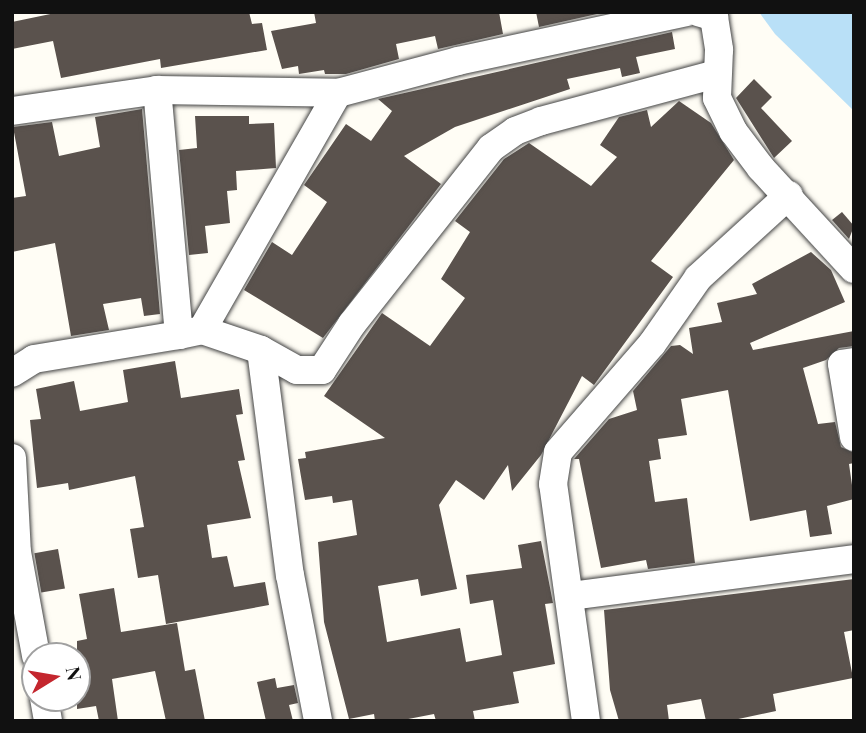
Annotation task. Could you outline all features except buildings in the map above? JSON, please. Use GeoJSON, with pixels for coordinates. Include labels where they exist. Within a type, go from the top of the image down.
{"type":"FeatureCollection","features":[{"type":"Feature","properties":{"kind":"street"},"geometry":{"type":"LineString","coordinates":[[12,111],[157,90],[338,93],[458,61],[686,12]]}},
{"type":"Feature","properties":{"kind":"street"},"geometry":{"type":"LineString","coordinates":[[698,12],[714,17],[719,50],[717,98],[733,131],[761,169],[789,195],[854,270]]}},
{"type":"Feature","properties":{"kind":"street"},"geometry":{"type":"LineString","coordinates":[[12,373],[34,359],[190,332],[261,350],[297,370],[322,370],[352,324],[491,148],[515,131],[716,74]]}},
{"type":"Feature","properties":{"kind":"street"},"geometry":{"type":"LineString","coordinates":[[157,90],[190,332]]}},
{"type":"Feature","properties":{"kind":"street"},"geometry":{"type":"LineString","coordinates":[[190,332],[338,93]]}},
{"type":"Feature","properties":{"kind":"street"},"geometry":{"type":"LineString","coordinates":[[586,721],[553,484],[558,452],[652,344],[698,278],[789,195]]}},
{"type":"Feature","properties":{"kind":"street"},"geometry":{"type":"LineString","coordinates":[[261,350],[290,575],[318,721]]}},
{"type":"Feature","properties":{"kind":"street"},"geometry":{"type":"LineString","coordinates":[[854,362],[842,364],[854,436]]}},
{"type":"Feature","properties":{"kind":"street"},"geometry":{"type":"LineString","coordinates":[[12,458],[17,552],[33,642]]}},
{"type":"Feature","properties":{"kind":"street"},"geometry":{"type":"LineString","coordinates":[[570,596],[854,559]]}},
{"type":"Feature","properties":{"kind":"water"},"geometry":{"type":"Polygon","coordinates":[[[759,12],[854,12],[854,111],[775,34],[759,12]]]}}]}
